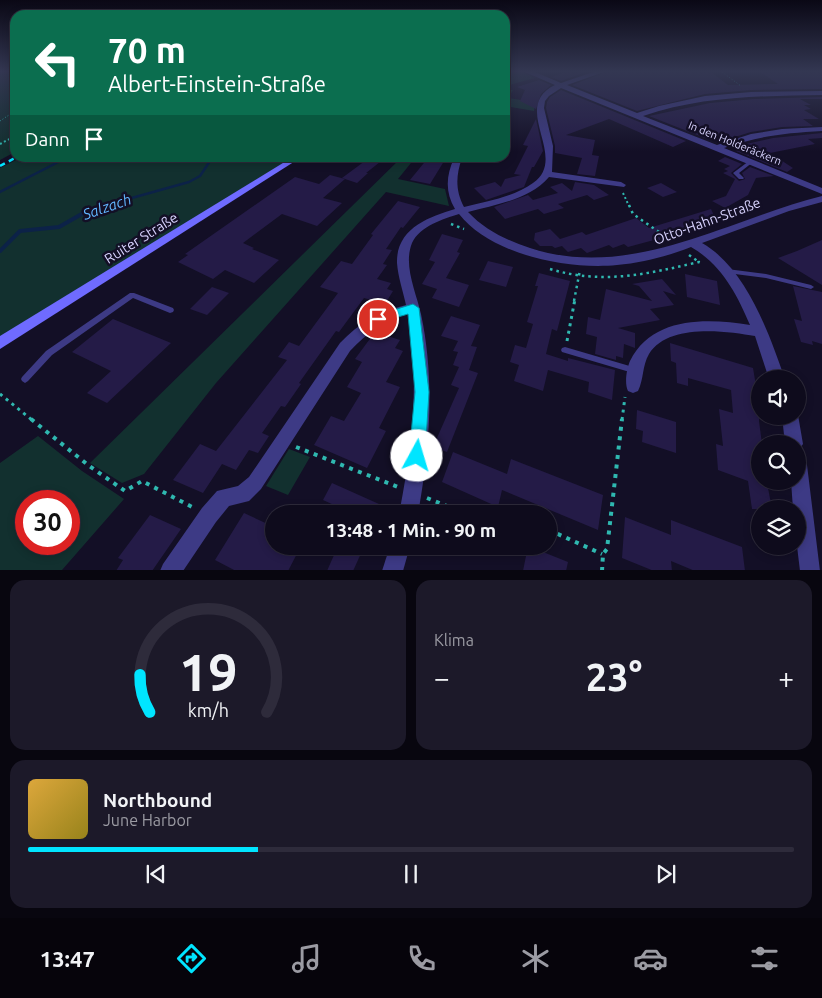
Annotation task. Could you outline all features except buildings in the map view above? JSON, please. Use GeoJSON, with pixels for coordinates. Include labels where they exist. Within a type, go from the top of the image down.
{"type":"FeatureCollection","features":[{"type":"Feature","properties":{"kind":"street"},"geometry":{"type":"LineString","coordinates":[[410,505],[413,493],[422,392],[413,308],[405,274],[404,248],[416,230],[429,221],[462,209],[525,193],[548,174],[549,144],[540,102],[543,99]]}},
{"type":"Feature","properties":{"kind":"street","name":"In den Holderäckern"},"geometry":{"type":"LineString","coordinates":[[592,99],[822,191]]}},
{"type":"Feature","properties":{"kind":"street"},"geometry":{"type":"LineString","coordinates":[[636,116],[678,102],[696,99]]}},
{"type":"Feature","properties":{"kind":"street"},"geometry":{"type":"LineString","coordinates":[[717,148],[751,136],[782,131],[822,129]]}},
{"type":"Feature","properties":{"kind":"street","name":"Ruiter Straße"},"geometry":{"type":"LineString","coordinates":[[0,343],[290,162]]}},
{"type":"Feature","properties":{"kind":"street","name":"Otto-Hahn-Straße"},"geometry":{"type":"LineString","coordinates":[[457,162],[451,177],[454,198],[478,227],[513,246],[546,256],[579,262],[624,262],[654,256],[694,244],[773,213],[822,199]]}},
{"type":"Feature","properties":{"kind":"street"},"geometry":{"type":"LineString","coordinates":[[548,174],[621,185]]}},
{"type":"Feature","properties":{"kind":"street"},"geometry":{"type":"LineString","coordinates":[[694,244],[719,261],[736,284],[760,332],[774,370]]}},
{"type":"Feature","properties":{"kind":"street"},"geometry":{"type":"LineString","coordinates":[[170,570],[209,515],[224,498],[242,494],[255,483],[345,347],[362,329],[378,319],[413,308]]}},
{"type":"Feature","properties":{"kind":"street"},"geometry":{"type":"LineString","coordinates":[[633,386],[633,370],[639,356],[658,337],[699,325],[734,326],[760,332]]}},
{"type":"Feature","properties":{"kind":"street"},"geometry":{"type":"LineString","coordinates":[[801,490],[810,570]]}},
{"type":"Feature","properties":{"kind":"street"},"geometry":{"type":"LineString","coordinates":[[392,570],[397,555]]}},
{"type":"Feature","properties":{"kind":"lane"},"geometry":{"type":"LineString","coordinates":[[741,178],[736,173],[751,162]]}},
{"type":"Feature","properties":{"kind":"lane"},"geometry":{"type":"LineString","coordinates":[[726,271],[766,276],[810,287]]}},
{"type":"Feature","properties":{"kind":"lane"},"geometry":{"type":"LineString","coordinates":[[26,379],[49,353],[132,295],[170,310]]}},
{"type":"Feature","properties":{"kind":"lane"},"geometry":{"type":"LineString","coordinates":[[565,350],[633,370]]}},
{"type":"Feature","properties":{"kind":"path"},"geometry":{"type":"LineString","coordinates":[[621,185],[622,192],[633,214],[681,248]]}},
{"type":"Feature","properties":{"kind":"path"},"geometry":{"type":"LineString","coordinates":[[565,350],[580,277],[579,262]]}},
{"type":"Feature","properties":{"kind":"path"},"geometry":{"type":"LineString","coordinates":[[602,570],[603,554],[607,549],[623,409],[626,392],[633,386]]}},
{"type":"Feature","properties":{"kind":"path"},"geometry":{"type":"LineString","coordinates":[[0,394],[81,460],[125,491],[142,481],[209,515]]}},
{"type":"Feature","properties":{"kind":"path"},"geometry":{"type":"LineString","coordinates":[[283,442],[413,493]]}},
{"type":"Feature","properties":{"kind":"path"},"geometry":{"type":"LineString","coordinates":[[432,500],[444,505]]}},
{"type":"Feature","properties":{"kind":"path"},"geometry":{"type":"LineString","coordinates":[[557,534],[603,554]]}},
{"type":"Feature","properties":{"kind":"green space"},"geometry":{"type":"Polygon","coordinates":[[[0,99],[10,99],[10,155],[0,160],[0,99]]]}},
{"type":"Feature","properties":{"kind":"green space"},"geometry":{"type":"Polygon","coordinates":[[[510,99],[535,102],[534,111],[510,107],[510,99]]]}},
{"type":"Feature","properties":{"kind":"green space"},"geometry":{"type":"Polygon","coordinates":[[[12,162],[285,162],[0,343],[0,168],[12,162]]]}},
{"type":"Feature","properties":{"kind":"green space"},"geometry":{"type":"Polygon","coordinates":[[[397,162],[412,162],[398,179],[445,189],[449,206],[386,192],[216,383],[144,474],[122,483],[90,463],[397,162]]]}},
{"type":"Feature","properties":{"kind":"green space"},"geometry":{"type":"Polygon","coordinates":[[[38,436],[82,471],[124,499],[80,549],[80,490],[15,490],[15,555],[75,555],[62,570],[0,570],[0,463],[38,436]]]}},
{"type":"Feature","properties":{"kind":"green space"},"geometry":{"type":"Polygon","coordinates":[[[289,449],[310,457],[288,495],[266,486],[289,449]]]}},
{"type":"Feature","properties":{"kind":"waterway"},"geometry":{"type":"LineString","coordinates":[[0,192],[58,162]]}},
{"type":"Feature","properties":{"kind":"waterway","name":"Salzach"},"geometry":{"type":"LineString","coordinates":[[103,206],[189,182],[200,176],[209,162]]}},
{"type":"Feature","properties":{"kind":"waterway","name":"Salzach"},"geometry":{"type":"LineString","coordinates":[[0,251],[20,231],[59,227],[87,211],[108,205]]}},
{"type":"Feature","properties":{"kind":"railway"},"geometry":{"type":"LineString","coordinates":[[0,166],[10,161]]}},
{"type":"Feature","properties":{"kind":"route"},"geometry":{"type":"LineString","coordinates":[[378,319],[413,308],[422,392],[417,456]]}}]}
